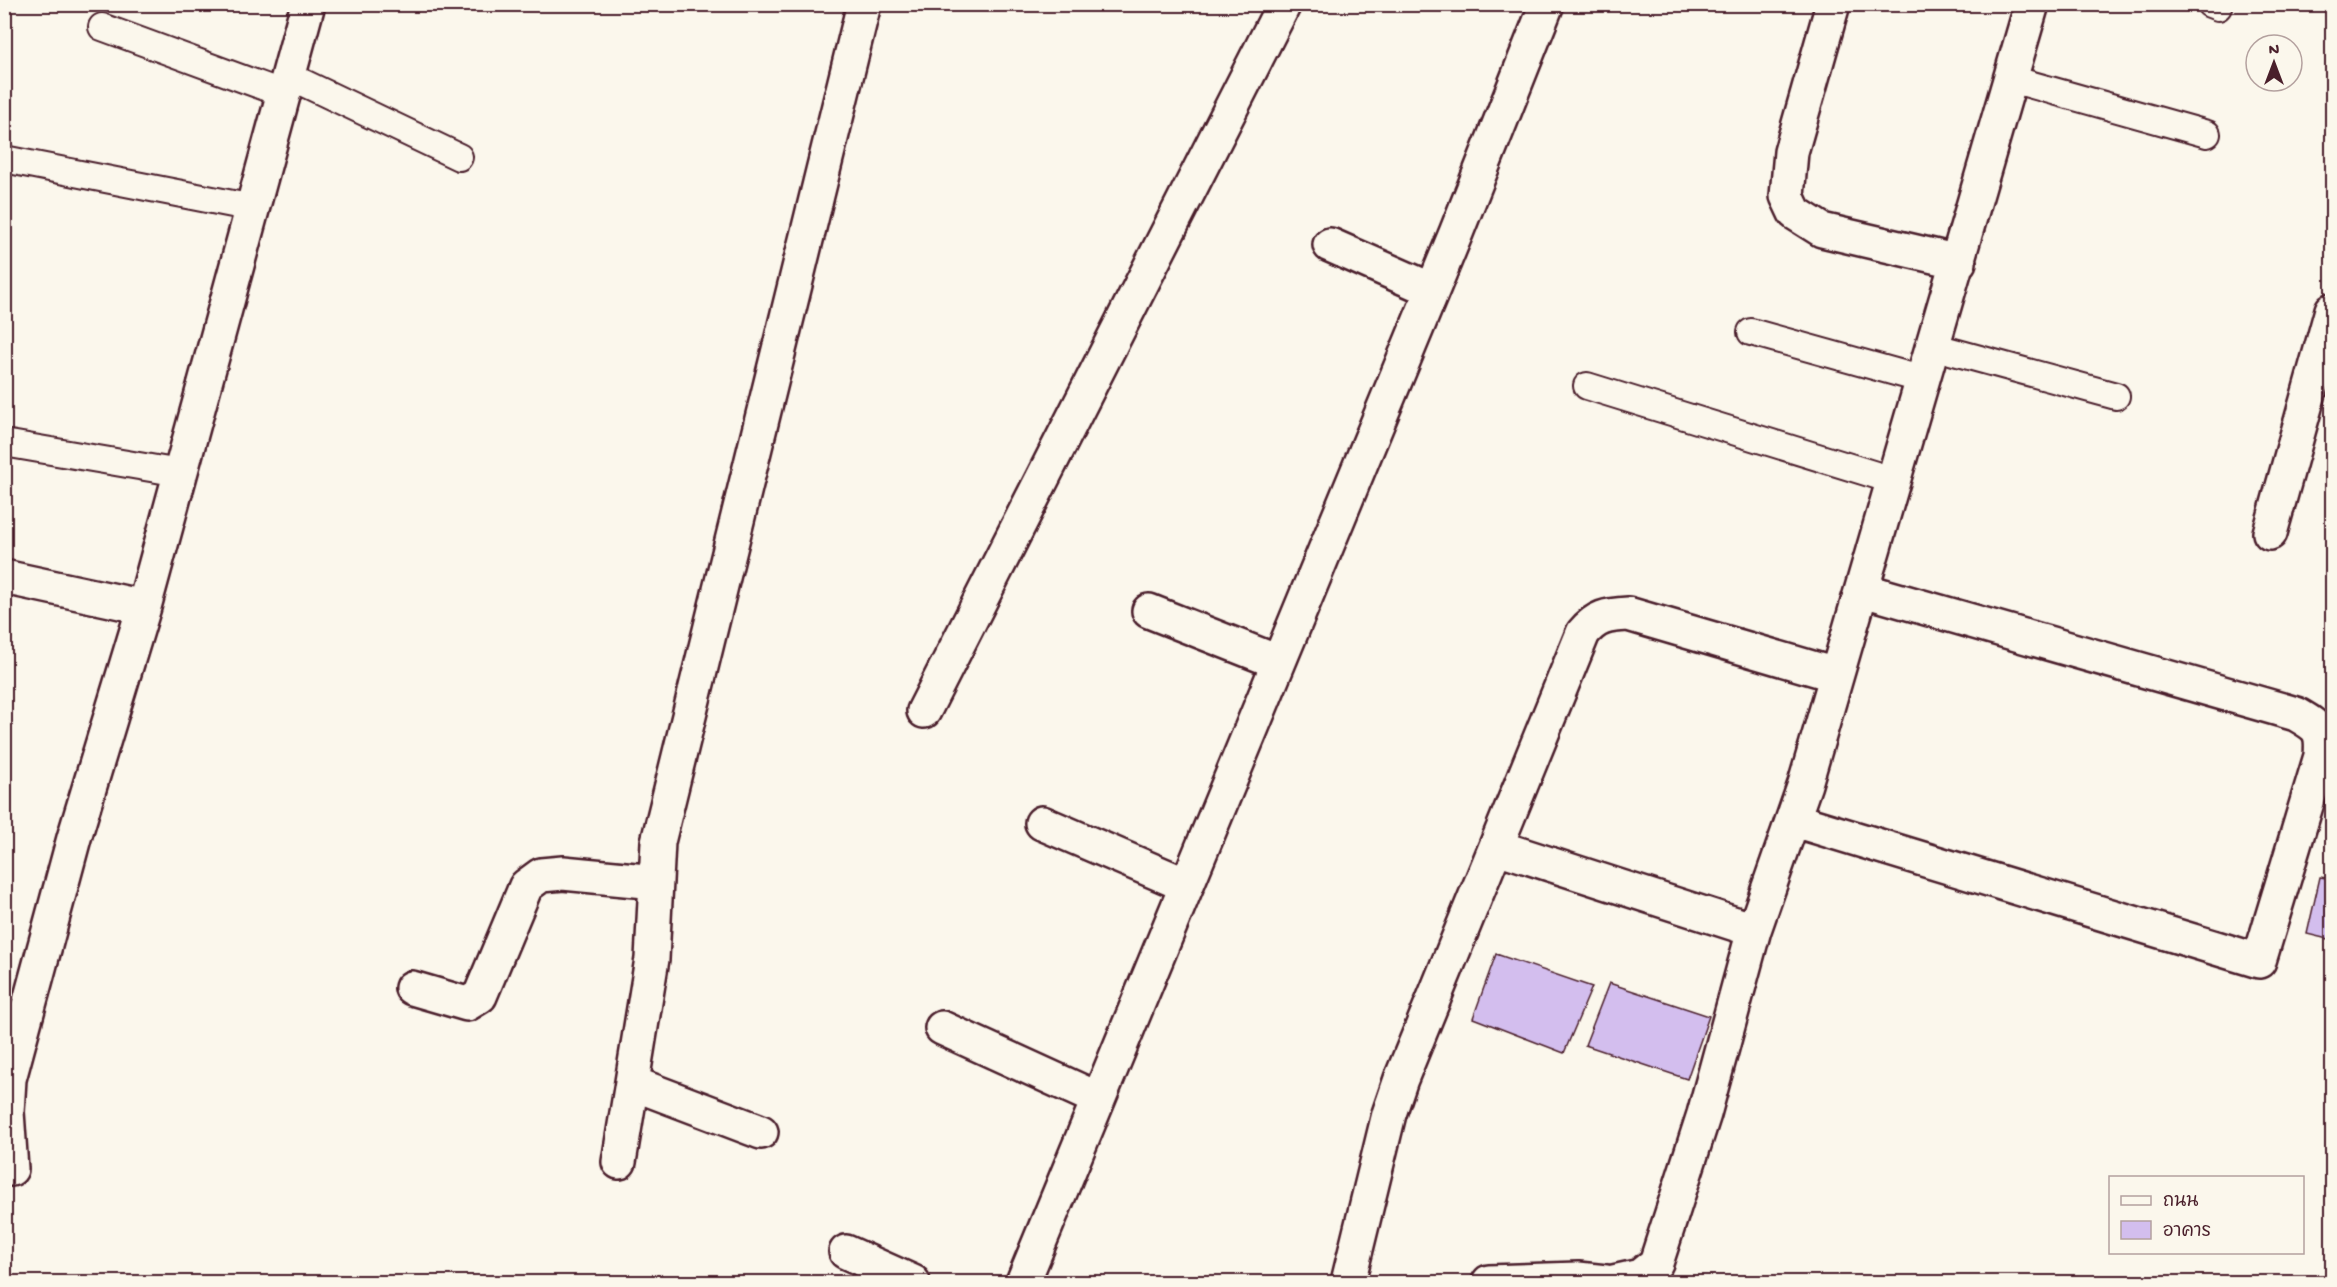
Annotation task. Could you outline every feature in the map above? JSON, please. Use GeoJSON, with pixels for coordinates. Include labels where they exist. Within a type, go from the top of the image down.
{"type":"FeatureCollection","features":[{"type":"Feature","properties":{"kind":"street"},"geometry":{"type":"LineString","coordinates":[[11,1169],[7,1112],[9,1079],[74,838],[144,607],[308,4]]}},
{"type":"Feature","properties":{"kind":"street"},"geometry":{"type":"LineString","coordinates":[[620,1162],[652,959],[661,830],[864,4]]}},
{"type":"Feature","properties":{"kind":"street"},"geometry":{"type":"LineString","coordinates":[[924,711],[1284,4]]}},
{"type":"Feature","properties":{"kind":"street"},"geometry":{"type":"LineString","coordinates":[[1023,1282],[1432,290],[1547,4]]}},
{"type":"Feature","properties":{"kind":"street"},"geometry":{"type":"LineString","coordinates":[[1833,4],[1791,152],[1786,196],[1796,213],[1822,230],[1959,262]]}},
{"type":"Feature","properties":{"kind":"street"},"geometry":{"type":"LineString","coordinates":[[1613,1282],[1640,1276],[1656,1263],[1704,1114],[1754,930],[1794,820],[1863,590],[1892,480],[1959,262],[2032,4]]}},
{"type":"Feature","properties":{"kind":"street"},"geometry":{"type":"LineString","coordinates":[[1330,245],[1432,290]]}},
{"type":"Feature","properties":{"kind":"street"},"geometry":{"type":"LineString","coordinates":[[2270,534],[2332,310]]}},
{"type":"Feature","properties":{"kind":"street"},"geometry":{"type":"LineString","coordinates":[[5,579],[144,607]]}},
{"type":"Feature","properties":{"kind":"street"},"geometry":{"type":"LineString","coordinates":[[1794,820],[2259,961],[2321,756],[2322,737],[2316,725],[2296,714],[1863,590]]}},
{"type":"Feature","properties":{"kind":"street"},"geometry":{"type":"LineString","coordinates":[[1149,610],[1278,662]]}},
{"type":"Feature","properties":{"kind":"street"},"geometry":{"type":"LineString","coordinates":[[1348,1282],[1389,1114],[1401,1078],[1583,633],[1593,620],[1606,615],[1628,614],[1836,675]]}},
{"type":"Feature","properties":{"kind":"street"},"geometry":{"type":"LineString","coordinates":[[1042,823],[1186,885]]}},
{"type":"Feature","properties":{"kind":"street"},"geometry":{"type":"LineString","coordinates":[[1497,847],[1754,930]]}},
{"type":"Feature","properties":{"kind":"street"},"geometry":{"type":"LineString","coordinates":[[412,988],[467,1004],[480,996],[526,886],[541,875],[562,873],[656,882]]}},
{"type":"Feature","properties":{"kind":"street"},"geometry":{"type":"LineString","coordinates":[[942,1028],[1098,1099]]}},
{"type":"Feature","properties":{"kind":"street"},"geometry":{"type":"LineString","coordinates":[[632,1083],[761,1132]]}},
{"type":"Feature","properties":{"kind":"street"},"geometry":{"type":"LineString","coordinates":[[846,1252],[913,1282]]}},
{"type":"Feature","properties":{"kind":"street"},"geometry":{"type":"LineString","coordinates":[[1489,1282],[1578,1279],[1606,1282]]}},
{"type":"Feature","properties":{"kind":"lane"},"geometry":{"type":"LineString","coordinates":[[102,27],[287,85],[459,157]]}},
{"type":"Feature","properties":{"kind":"lane"},"geometry":{"type":"LineString","coordinates":[[2011,79],[2207,134]]}},
{"type":"Feature","properties":{"kind":"lane"},"geometry":{"type":"LineString","coordinates":[[4,159],[253,208]]}},
{"type":"Feature","properties":{"kind":"lane"},"geometry":{"type":"LineString","coordinates":[[1751,332],[1924,380]]}},
{"type":"Feature","properties":{"kind":"lane"},"geometry":{"type":"LineString","coordinates":[[1932,346],[2116,396]]}},
{"type":"Feature","properties":{"kind":"lane"},"geometry":{"type":"LineString","coordinates":[[1587,386],[1892,480]]}},
{"type":"Feature","properties":{"kind":"lane"},"geometry":{"type":"LineString","coordinates":[[4,443],[180,472]]}},
{"type":"Feature","properties":{"kind":"building"},"geometry":{"type":"Polygon","coordinates":[[[2320,877],[2332,879],[2332,940],[2307,934],[2320,877]]]}},
{"type":"Feature","properties":{"kind":"building"},"geometry":{"type":"Polygon","coordinates":[[[1496,954],[1592,987],[1564,1053],[1473,1018],[1496,954]]]}},
{"type":"Feature","properties":{"kind":"building"},"geometry":{"type":"Polygon","coordinates":[[[1609,983],[1709,1016],[1687,1079],[1585,1045],[1609,983]]]}}]}
